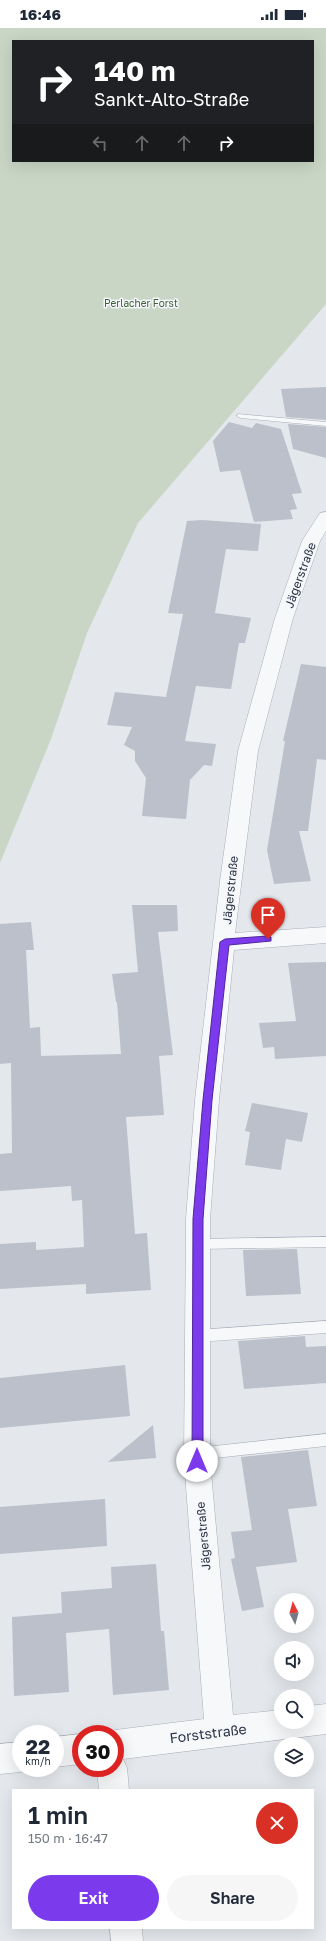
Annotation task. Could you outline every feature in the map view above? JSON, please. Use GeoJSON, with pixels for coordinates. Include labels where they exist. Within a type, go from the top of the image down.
{"type":"FeatureCollection","features":[{"type":"Feature","properties":{"kind":"street","name":"Jägerstraße"},"geometry":{"type":"LineString","coordinates":[[220,1732],[197,1454],[198,1244],[207,1100],[225,942],[230,881],[248,751],[284,618],[311,541],[326,517]]}},
{"type":"Feature","properties":{"kind":"street"},"geometry":{"type":"LineString","coordinates":[[225,942],[326,935]]}},
{"type":"Feature","properties":{"kind":"street"},"geometry":{"type":"LineString","coordinates":[[314,1720],[326,1719]]}},
{"type":"Feature","properties":{"kind":"street","name":"Forststraße"},"geometry":{"type":"LineString","coordinates":[[124,1744],[274,1725]]}},
{"type":"Feature","properties":{"kind":"street"},"geometry":{"type":"LineString","coordinates":[[0,1759],[12,1758]]}},
{"type":"Feature","properties":{"kind":"street"},"geometry":{"type":"LineString","coordinates":[[113,1777],[114,1789]]}},
{"type":"Feature","properties":{"kind":"street"},"geometry":{"type":"LineString","coordinates":[[126,1929],[127,1941]]}},
{"type":"Feature","properties":{"kind":"lane"},"geometry":{"type":"LineString","coordinates":[[241,416],[326,424]]}},
{"type":"Feature","properties":{"kind":"lane"},"geometry":{"type":"LineString","coordinates":[[198,1244],[326,1242]]}},
{"type":"Feature","properties":{"kind":"lane"},"geometry":{"type":"LineString","coordinates":[[197,1336],[326,1327]]}},
{"type":"Feature","properties":{"kind":"lane"},"geometry":{"type":"LineString","coordinates":[[197,1454],[326,1440]]}},
{"type":"Feature","properties":{"kind":"green space","name":"Perlacher Forst"},"geometry":{"type":"Polygon","coordinates":[[[0,28],[326,28],[326,304],[138,523],[87,633],[51,739],[0,863],[0,28]]]}},
{"type":"Feature","properties":{"kind":"building"},"geometry":{"type":"Polygon","coordinates":[[[326,387],[326,420],[286,417],[281,389],[326,387]]]}},
{"type":"Feature","properties":{"kind":"building"},"geometry":{"type":"Polygon","coordinates":[[[229,422],[252,428],[256,423],[281,429],[302,493],[292,494],[297,509],[290,510],[293,519],[254,522],[240,470],[220,472],[213,441],[229,422]]]}},
{"type":"Feature","properties":{"kind":"building"},"geometry":{"type":"Polygon","coordinates":[[[288,424],[326,427],[326,458],[293,449],[288,424]]]}},
{"type":"Feature","properties":{"kind":"building"},"geometry":{"type":"Polygon","coordinates":[[[202,520],[261,524],[258,551],[226,549],[215,613],[251,618],[245,643],[239,643],[231,689],[196,686],[185,741],[216,744],[212,766],[204,765],[190,780],[186,819],[142,816],[146,778],[135,761],[135,751],[124,745],[132,727],[107,725],[115,692],[166,697],[183,614],[168,613],[187,521],[202,520]]]}},
{"type":"Feature","properties":{"kind":"building"},"geometry":{"type":"Polygon","coordinates":[[[301,664],[326,667],[326,760],[317,759],[308,831],[299,831],[311,881],[274,884],[267,850],[285,741],[283,741],[301,664]]]}},
{"type":"Feature","properties":{"kind":"building"},"geometry":{"type":"Polygon","coordinates":[[[132,905],[177,905],[178,931],[158,932],[173,1055],[159,1056],[164,1115],[126,1117],[135,1234],[147,1233],[151,1290],[86,1294],[86,1284],[0,1289],[0,1244],[36,1242],[36,1250],[84,1247],[82,1200],[72,1201],[71,1186],[0,1191],[0,1154],[12,1153],[11,1063],[0,1064],[0,924],[31,922],[34,950],[26,950],[30,1028],[40,1027],[41,1056],[121,1054],[117,1002],[112,974],[138,972],[132,905]]]}},
{"type":"Feature","properties":{"kind":"building"},"geometry":{"type":"Polygon","coordinates":[[[326,962],[326,1056],[275,1059],[274,1047],[263,1048],[259,1023],[296,1021],[288,963],[326,962]]]}},
{"type":"Feature","properties":{"kind":"building"},"geometry":{"type":"Polygon","coordinates":[[[252,1103],[308,1113],[302,1142],[286,1139],[281,1170],[245,1165],[250,1132],[245,1131],[252,1103]]]}},
{"type":"Feature","properties":{"kind":"building"},"geometry":{"type":"Polygon","coordinates":[[[297,1249],[301,1294],[246,1296],[243,1250],[297,1249]]]}},
{"type":"Feature","properties":{"kind":"building"},"geometry":{"type":"Polygon","coordinates":[[[305,1336],[306,1347],[326,1346],[326,1383],[244,1389],[238,1341],[305,1336]]]}},
{"type":"Feature","properties":{"kind":"building"},"geometry":{"type":"Polygon","coordinates":[[[125,1365],[130,1416],[0,1428],[0,1378],[125,1365]]]}},
{"type":"Feature","properties":{"kind":"building"},"geometry":{"type":"Polygon","coordinates":[[[153,1425],[156,1458],[108,1462],[153,1425]]]}},
{"type":"Feature","properties":{"kind":"building"},"geometry":{"type":"Polygon","coordinates":[[[308,1450],[317,1506],[288,1509],[297,1562],[256,1567],[264,1607],[242,1611],[231,1559],[235,1558],[231,1532],[252,1530],[241,1457],[308,1450]]]}},
{"type":"Feature","properties":{"kind":"building"},"geometry":{"type":"Polygon","coordinates":[[[105,1499],[107,1546],[0,1554],[0,1507],[105,1499]]]}},
{"type":"Feature","properties":{"kind":"building"},"geometry":{"type":"Polygon","coordinates":[[[156,1564],[161,1631],[164,1631],[169,1690],[113,1695],[109,1629],[66,1633],[69,1692],[14,1696],[12,1617],[62,1613],[61,1592],[112,1588],[111,1567],[156,1564]]]}},
{"type":"Feature","properties":{"kind":"route"},"geometry":{"type":"LineString","coordinates":[[197,1461],[198,1219],[207,1100],[225,942],[268,939]]}}]}
